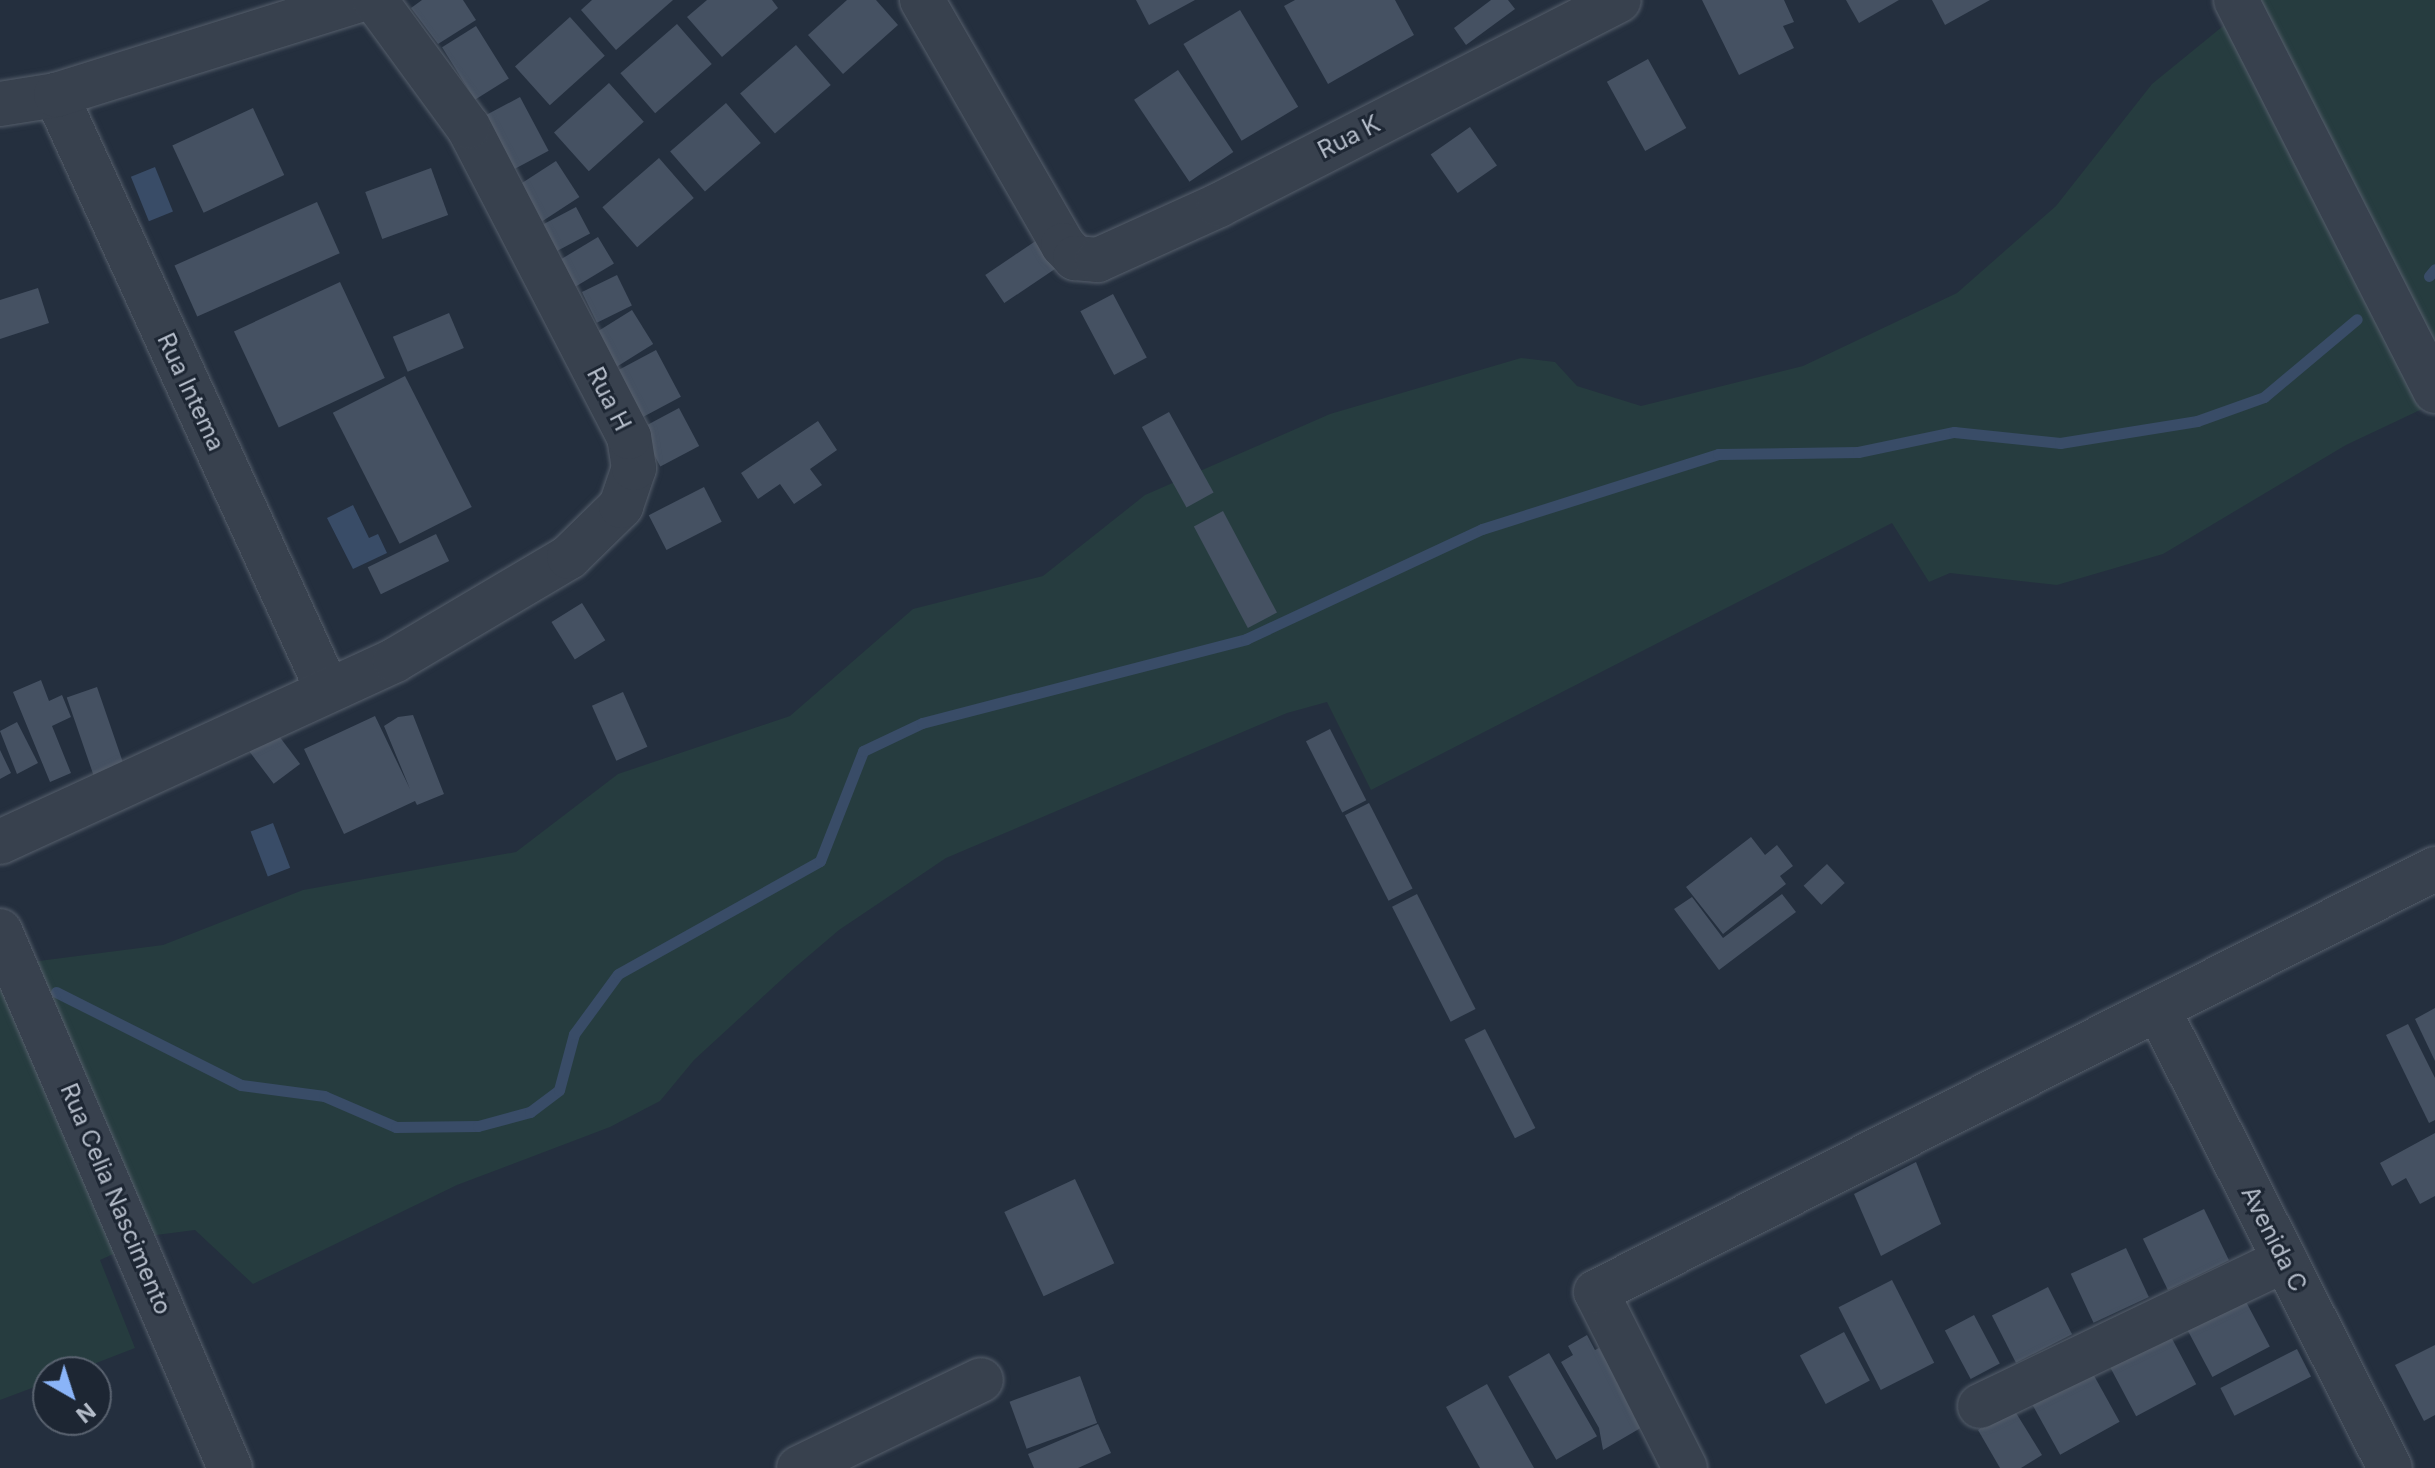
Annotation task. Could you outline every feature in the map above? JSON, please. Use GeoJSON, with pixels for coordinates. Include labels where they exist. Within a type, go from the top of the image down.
{"type":"FeatureCollection","features":[{"type":"Feature","properties":{"kind":"street","name":"Rua H"},"geometry":{"type":"LineString","coordinates":[[0,842],[395,660],[569,557],[621,506],[634,468],[629,437],[468,127],[375,0]]}},
{"type":"Feature","properties":{"kind":"street","name":"Rua K"},"geometry":{"type":"LineString","coordinates":[[922,0],[1075,258],[1098,260],[1137,247],[1619,0]]}},
{"type":"Feature","properties":{"kind":"street"},"geometry":{"type":"LineString","coordinates":[[2236,0],[2435,391]]}},
{"type":"Feature","properties":{"kind":"street"},"geometry":{"type":"LineString","coordinates":[[0,104],[56,95],[336,3]]}},
{"type":"Feature","properties":{"kind":"street","name":"Rua Intema"},"geometry":{"type":"LineString","coordinates":[[56,95],[327,689]]}},
{"type":"Feature","properties":{"kind":"street"},"geometry":{"type":"LineString","coordinates":[[1685,1468],[1596,1292],[2435,869]]}},
{"type":"Feature","properties":{"kind":"street","name":"Rua Celia Nascimento"},"geometry":{"type":"LineString","coordinates":[[0,931],[230,1468]]}},
{"type":"Feature","properties":{"kind":"street","name":"Avenida C"},"geometry":{"type":"LineString","coordinates":[[2158,1009],[2390,1468]]}},
{"type":"Feature","properties":{"kind":"street"},"geometry":{"type":"LineString","coordinates":[[1980,1406],[2285,1260]]}},
{"type":"Feature","properties":{"kind":"street"},"geometry":{"type":"LineString","coordinates":[[799,1468],[981,1380]]}},
{"type":"Feature","properties":{"kind":"green space"},"geometry":{"type":"Polygon","coordinates":[[[2255,0],[2435,0],[2435,403],[2346,445],[2163,554],[2057,585],[1950,573],[1929,582],[1892,523],[1371,790],[1327,702],[1287,713],[946,858],[839,930],[694,1060],[660,1101],[610,1127],[457,1185],[253,1284],[195,1230],[156,1235],[100,1260],[135,1348],[112,1357],[32,1356],[32,1388],[0,1400],[0,966],[163,945],[303,890],[516,852],[618,774],[790,716],[913,609],[1043,576],[1145,495],[1330,414],[1521,358],[1555,362],[1577,386],[1641,406],[1803,366],[1957,293],[2056,206],[2152,84],[2255,0]]]}},
{"type":"Feature","properties":{"kind":"water"},"geometry":{"type":"Polygon","coordinates":[[[155,167],[173,212],[149,221],[131,177],[155,167]]]}},
{"type":"Feature","properties":{"kind":"water"},"geometry":{"type":"Polygon","coordinates":[[[353,505],[369,538],[378,534],[387,553],[353,569],[327,518],[353,505]]]}},
{"type":"Feature","properties":{"kind":"water"},"geometry":{"type":"Polygon","coordinates":[[[273,823],[290,868],[268,876],[251,832],[273,823]]]}},
{"type":"Feature","properties":{"kind":"building"},"geometry":{"type":"Polygon","coordinates":[[[422,0],[463,0],[476,20],[438,44],[411,8],[422,0]]]}},
{"type":"Feature","properties":{"kind":"building"},"geometry":{"type":"Polygon","coordinates":[[[592,0],[673,0],[616,50],[581,10],[592,0]]]}},
{"type":"Feature","properties":{"kind":"building"},"geometry":{"type":"Polygon","coordinates":[[[707,0],[772,0],[778,8],[722,57],[687,17],[707,0]]]}},
{"type":"Feature","properties":{"kind":"building"},"geometry":{"type":"Polygon","coordinates":[[[847,0],[876,0],[898,25],[843,74],[808,35],[847,0]]]}},
{"type":"Feature","properties":{"kind":"building"},"geometry":{"type":"Polygon","coordinates":[[[1136,0],[1195,0],[1149,25],[1136,0]]]}},
{"type":"Feature","properties":{"kind":"building"},"geometry":{"type":"Polygon","coordinates":[[[1295,0],[1395,0],[1414,35],[1328,84],[1284,6],[1295,0]]]}},
{"type":"Feature","properties":{"kind":"building"},"geometry":{"type":"Polygon","coordinates":[[[1491,0],[1508,0],[1515,9],[1466,45],[1454,28],[1491,0]]]}},
{"type":"Feature","properties":{"kind":"building"},"geometry":{"type":"Polygon","coordinates":[[[1702,0],[1784,0],[1794,22],[1783,26],[1794,48],[1739,75],[1702,0]]]}},
{"type":"Feature","properties":{"kind":"building"},"geometry":{"type":"Polygon","coordinates":[[[1846,0],[1899,0],[1859,23],[1846,0]]]}},
{"type":"Feature","properties":{"kind":"building"},"geometry":{"type":"Polygon","coordinates":[[[1932,0],[1990,0],[1945,25],[1932,0]]]}},
{"type":"Feature","properties":{"kind":"building"},"geometry":{"type":"Polygon","coordinates":[[[1240,10],[1298,107],[1242,141],[1183,44],[1240,10]]]}},
{"type":"Feature","properties":{"kind":"building"},"geometry":{"type":"Polygon","coordinates":[[[570,17],[605,56],[550,105],[515,67],[570,17]]]}},
{"type":"Feature","properties":{"kind":"building"},"geometry":{"type":"Polygon","coordinates":[[[677,24],[712,64],[655,113],[620,73],[677,24]]]}},
{"type":"Feature","properties":{"kind":"building"},"geometry":{"type":"Polygon","coordinates":[[[476,26],[509,79],[475,100],[442,47],[476,26]]]}},
{"type":"Feature","properties":{"kind":"building"},"geometry":{"type":"Polygon","coordinates":[[[796,45],[831,85],[775,134],[740,94],[796,45]]]}},
{"type":"Feature","properties":{"kind":"building"},"geometry":{"type":"Polygon","coordinates":[[[1648,59],[1686,128],[1645,151],[1607,82],[1648,59]]]}},
{"type":"Feature","properties":{"kind":"building"},"geometry":{"type":"Polygon","coordinates":[[[1178,70],[1233,152],[1189,182],[1134,100],[1178,70]]]}},
{"type":"Feature","properties":{"kind":"building"},"geometry":{"type":"Polygon","coordinates":[[[609,83],[644,122],[589,171],[554,133],[609,83]]]}},
{"type":"Feature","properties":{"kind":"building"},"geometry":{"type":"Polygon","coordinates":[[[520,97],[549,151],[504,174],[476,120],[520,97]]]}},
{"type":"Feature","properties":{"kind":"building"},"geometry":{"type":"Polygon","coordinates":[[[726,103],[761,143],[705,192],[670,152],[726,103]]]}},
{"type":"Feature","properties":{"kind":"building"},"geometry":{"type":"Polygon","coordinates":[[[253,108],[284,175],[204,213],[172,146],[253,108]]]}},
{"type":"Feature","properties":{"kind":"building"},"geometry":{"type":"Polygon","coordinates":[[[1470,127],[1497,166],[1458,193],[1431,155],[1470,127]]]}},
{"type":"Feature","properties":{"kind":"building"},"geometry":{"type":"Polygon","coordinates":[[[659,158],[694,198],[637,247],[602,207],[659,158]]]}},
{"type":"Feature","properties":{"kind":"building"},"geometry":{"type":"Polygon","coordinates":[[[556,161],[579,197],[540,223],[517,187],[556,161]]]}},
{"type":"Feature","properties":{"kind":"building"},"geometry":{"type":"Polygon","coordinates":[[[431,168],[448,215],[382,239],[365,192],[431,168]]]}},
{"type":"Feature","properties":{"kind":"building"},"geometry":{"type":"Polygon","coordinates":[[[317,202],[340,253],[197,317],[174,265],[317,202]]]}},
{"type":"Feature","properties":{"kind":"building"},"geometry":{"type":"Polygon","coordinates":[[[576,207],[590,233],[557,251],[542,225],[576,207]]]}},
{"type":"Feature","properties":{"kind":"building"},"geometry":{"type":"Polygon","coordinates":[[[598,237],[614,264],[574,288],[558,261],[598,237]]]}},
{"type":"Feature","properties":{"kind":"building"},"geometry":{"type":"Polygon","coordinates":[[[1040,238],[1059,266],[1004,303],[985,275],[1040,238]]]}},
{"type":"Feature","properties":{"kind":"building"},"geometry":{"type":"Polygon","coordinates":[[[617,275],[632,306],[597,323],[582,292],[617,275]]]}},
{"type":"Feature","properties":{"kind":"building"},"geometry":{"type":"Polygon","coordinates":[[[340,282],[385,378],[279,428],[234,331],[340,282]]]}},
{"type":"Feature","properties":{"kind":"building"},"geometry":{"type":"Polygon","coordinates":[[[38,288],[49,323],[0,339],[0,300],[38,288]]]}},
{"type":"Feature","properties":{"kind":"building"},"geometry":{"type":"Polygon","coordinates":[[[1113,294],[1147,358],[1114,375],[1080,311],[1113,294]]]}},
{"type":"Feature","properties":{"kind":"building"},"geometry":{"type":"Polygon","coordinates":[[[632,310],[653,344],[609,371],[588,338],[632,310]]]}},
{"type":"Feature","properties":{"kind":"building"},"geometry":{"type":"Polygon","coordinates":[[[449,313],[464,348],[408,372],[393,337],[449,313]]]}},
{"type":"Feature","properties":{"kind":"building"},"geometry":{"type":"Polygon","coordinates":[[[656,350],[681,397],[635,421],[610,374],[656,350]]]}},
{"type":"Feature","properties":{"kind":"building"},"geometry":{"type":"Polygon","coordinates":[[[405,376],[472,507],[400,544],[333,413],[405,376]]]}},
{"type":"Feature","properties":{"kind":"building"},"geometry":{"type":"Polygon","coordinates":[[[679,408],[699,446],[660,467],[640,429],[679,408]]]}},
{"type":"Feature","properties":{"kind":"building"},"geometry":{"type":"Polygon","coordinates":[[[1169,412],[1214,492],[1186,507],[1142,427],[1169,412]]]}},
{"type":"Feature","properties":{"kind":"building"},"geometry":{"type":"Polygon","coordinates":[[[818,421],[837,450],[810,469],[822,485],[794,504],[780,484],[758,499],[741,473],[818,421]]]}},
{"type":"Feature","properties":{"kind":"building"},"geometry":{"type":"Polygon","coordinates":[[[704,487],[722,522],[666,550],[649,515],[704,487]]]}},
{"type":"Feature","properties":{"kind":"building"},"geometry":{"type":"Polygon","coordinates":[[[1223,511],[1277,613],[1248,628],[1194,526],[1223,511]]]}},
{"type":"Feature","properties":{"kind":"building"},"geometry":{"type":"Polygon","coordinates":[[[436,534],[449,561],[381,594],[368,567],[436,534]]]}},
{"type":"Feature","properties":{"kind":"building"},"geometry":{"type":"Polygon","coordinates":[[[582,603],[605,640],[575,659],[551,622],[582,603]]]}},
{"type":"Feature","properties":{"kind":"building"},"geometry":{"type":"Polygon","coordinates":[[[41,680],[49,701],[62,695],[71,717],[52,726],[71,773],[50,782],[13,692],[41,680]]]}},
{"type":"Feature","properties":{"kind":"building"},"geometry":{"type":"Polygon","coordinates":[[[97,687],[125,768],[95,779],[67,697],[97,687]]]}},
{"type":"Feature","properties":{"kind":"building"},"geometry":{"type":"Polygon","coordinates":[[[623,692],[647,747],[616,761],[592,706],[623,692]]]}},
{"type":"Feature","properties":{"kind":"building"},"geometry":{"type":"Polygon","coordinates":[[[413,715],[444,794],[417,805],[415,801],[344,834],[304,749],[375,716],[410,789],[384,726],[398,717],[413,715]]]}},
{"type":"Feature","properties":{"kind":"building"},"geometry":{"type":"Polygon","coordinates":[[[17,722],[38,763],[17,774],[0,731],[17,722]]]}},
{"type":"Feature","properties":{"kind":"building"},"geometry":{"type":"Polygon","coordinates":[[[1330,729],[1366,800],[1342,813],[1306,741],[1330,729]]]}},
{"type":"Feature","properties":{"kind":"building"},"geometry":{"type":"Polygon","coordinates":[[[276,732],[300,764],[274,784],[250,752],[276,732]]]}},
{"type":"Feature","properties":{"kind":"building"},"geometry":{"type":"Polygon","coordinates":[[[0,750],[11,773],[0,779],[0,750]]]}},
{"type":"Feature","properties":{"kind":"building"},"geometry":{"type":"Polygon","coordinates":[[[1369,803],[1413,889],[1389,901],[1345,815],[1369,803]]]}},
{"type":"Feature","properties":{"kind":"building"},"geometry":{"type":"Polygon","coordinates":[[[1751,837],[1765,855],[1777,845],[1793,866],[1780,876],[1786,884],[1723,934],[1686,887],[1751,837]]]}},
{"type":"Feature","properties":{"kind":"building"},"geometry":{"type":"Polygon","coordinates":[[[1827,864],[1845,883],[1821,905],[1804,886],[1827,864]]]}},
{"type":"Feature","properties":{"kind":"building"},"geometry":{"type":"Polygon","coordinates":[[[1417,894],[1476,1009],[1451,1022],[1392,907],[1417,894]]]}},
{"type":"Feature","properties":{"kind":"building"},"geometry":{"type":"Polygon","coordinates":[[[1782,894],[1796,912],[1719,970],[1674,909],[1692,897],[1723,938],[1782,894]]]}},
{"type":"Feature","properties":{"kind":"building"},"geometry":{"type":"Polygon","coordinates":[[[2435,1008],[2435,1061],[2415,1019],[2435,1008]]]}},
{"type":"Feature","properties":{"kind":"building"},"geometry":{"type":"Polygon","coordinates":[[[2408,1024],[2435,1078],[2435,1120],[2429,1123],[2386,1035],[2408,1024]]]}},
{"type":"Feature","properties":{"kind":"building"},"geometry":{"type":"Polygon","coordinates":[[[1485,1029],[1535,1128],[1515,1138],[1465,1039],[1485,1029]]]}},
{"type":"Feature","properties":{"kind":"building"},"geometry":{"type":"Polygon","coordinates":[[[2435,1133],[2435,1196],[2420,1204],[2406,1178],[2392,1186],[2380,1163],[2435,1133]]]}},
{"type":"Feature","properties":{"kind":"building"},"geometry":{"type":"Polygon","coordinates":[[[1916,1162],[1941,1224],[1881,1256],[1854,1194],[1916,1162]]]}},
{"type":"Feature","properties":{"kind":"building"},"geometry":{"type":"Polygon","coordinates":[[[1075,1179],[1114,1263],[1044,1296],[1004,1212],[1075,1179]]]}},
{"type":"Feature","properties":{"kind":"building"},"geometry":{"type":"Polygon","coordinates":[[[2204,1209],[2229,1260],[2168,1290],[2143,1239],[2204,1209]]]}},
{"type":"Feature","properties":{"kind":"building"},"geometry":{"type":"Polygon","coordinates":[[[2126,1248],[2149,1297],[2094,1323],[2071,1274],[2126,1248]]]}},
{"type":"Feature","properties":{"kind":"building"},"geometry":{"type":"Polygon","coordinates":[[[1892,1280],[1934,1363],[1881,1390],[1839,1307],[1892,1280]]]}},
{"type":"Feature","properties":{"kind":"building"},"geometry":{"type":"Polygon","coordinates":[[[2048,1287],[2072,1334],[2016,1363],[1992,1316],[2048,1287]]]}},
{"type":"Feature","properties":{"kind":"building"},"geometry":{"type":"Polygon","coordinates":[[[2244,1298],[2270,1347],[2212,1377],[2187,1329],[2244,1298]]]}},
{"type":"Feature","properties":{"kind":"building"},"geometry":{"type":"Polygon","coordinates":[[[1974,1315],[2000,1364],[1971,1379],[1945,1330],[1974,1315]]]}},
{"type":"Feature","properties":{"kind":"building"},"geometry":{"type":"Polygon","coordinates":[[[1844,1332],[1870,1381],[1826,1404],[1800,1355],[1844,1332]]]}},
{"type":"Feature","properties":{"kind":"building"},"geometry":{"type":"Polygon","coordinates":[[[2169,1333],[2196,1384],[2136,1416],[2109,1365],[2169,1333]]]}},
{"type":"Feature","properties":{"kind":"building"},"geometry":{"type":"Polygon","coordinates":[[[1587,1335],[1595,1350],[1599,1348],[1644,1426],[1603,1450],[1599,1428],[1561,1362],[1573,1355],[1568,1346],[1587,1335]]]}},
{"type":"Feature","properties":{"kind":"building"},"geometry":{"type":"Polygon","coordinates":[[[2435,1345],[2435,1415],[2424,1421],[2395,1365],[2435,1345]]]}},
{"type":"Feature","properties":{"kind":"building"},"geometry":{"type":"Polygon","coordinates":[[[2297,1349],[2311,1377],[2234,1416],[2220,1388],[2297,1349]]]}},
{"type":"Feature","properties":{"kind":"building"},"geometry":{"type":"Polygon","coordinates":[[[1549,1353],[1597,1436],[1556,1460],[1508,1376],[1549,1353]]]}},
{"type":"Feature","properties":{"kind":"building"},"geometry":{"type":"Polygon","coordinates":[[[2092,1372],[2120,1422],[2060,1455],[2033,1405],[2092,1372]]]}},
{"type":"Feature","properties":{"kind":"building"},"geometry":{"type":"Polygon","coordinates":[[[1080,1376],[1097,1423],[1027,1449],[1010,1402],[1080,1376]]]}},
{"type":"Feature","properties":{"kind":"building"},"geometry":{"type":"Polygon","coordinates":[[[1487,1384],[1534,1468],[1480,1468],[1446,1407],[1487,1384]]]}},
{"type":"Feature","properties":{"kind":"building"},"geometry":{"type":"Polygon","coordinates":[[[2013,1408],[2042,1455],[2021,1468],[2000,1468],[1978,1430],[2013,1408]]]}},
{"type":"Feature","properties":{"kind":"building"},"geometry":{"type":"Polygon","coordinates":[[[1098,1424],[1111,1453],[1078,1468],[1034,1468],[1028,1454],[1098,1424]]]}},
{"type":"Feature","properties":{"kind":"waterway"},"geometry":{"type":"LineString","coordinates":[[2429,276],[2435,269]]}},
{"type":"Feature","properties":{"kind":"waterway"},"geometry":{"type":"LineString","coordinates":[[56,992],[241,1085],[324,1096],[396,1127],[478,1126],[530,1112],[559,1090],[574,1034],[618,974],[820,861],[863,751],[922,723],[1246,639],[1482,529],[1718,454],[1858,452],[1954,432],[2060,443],[2197,421],[2264,397],[2357,319]]}}]}
